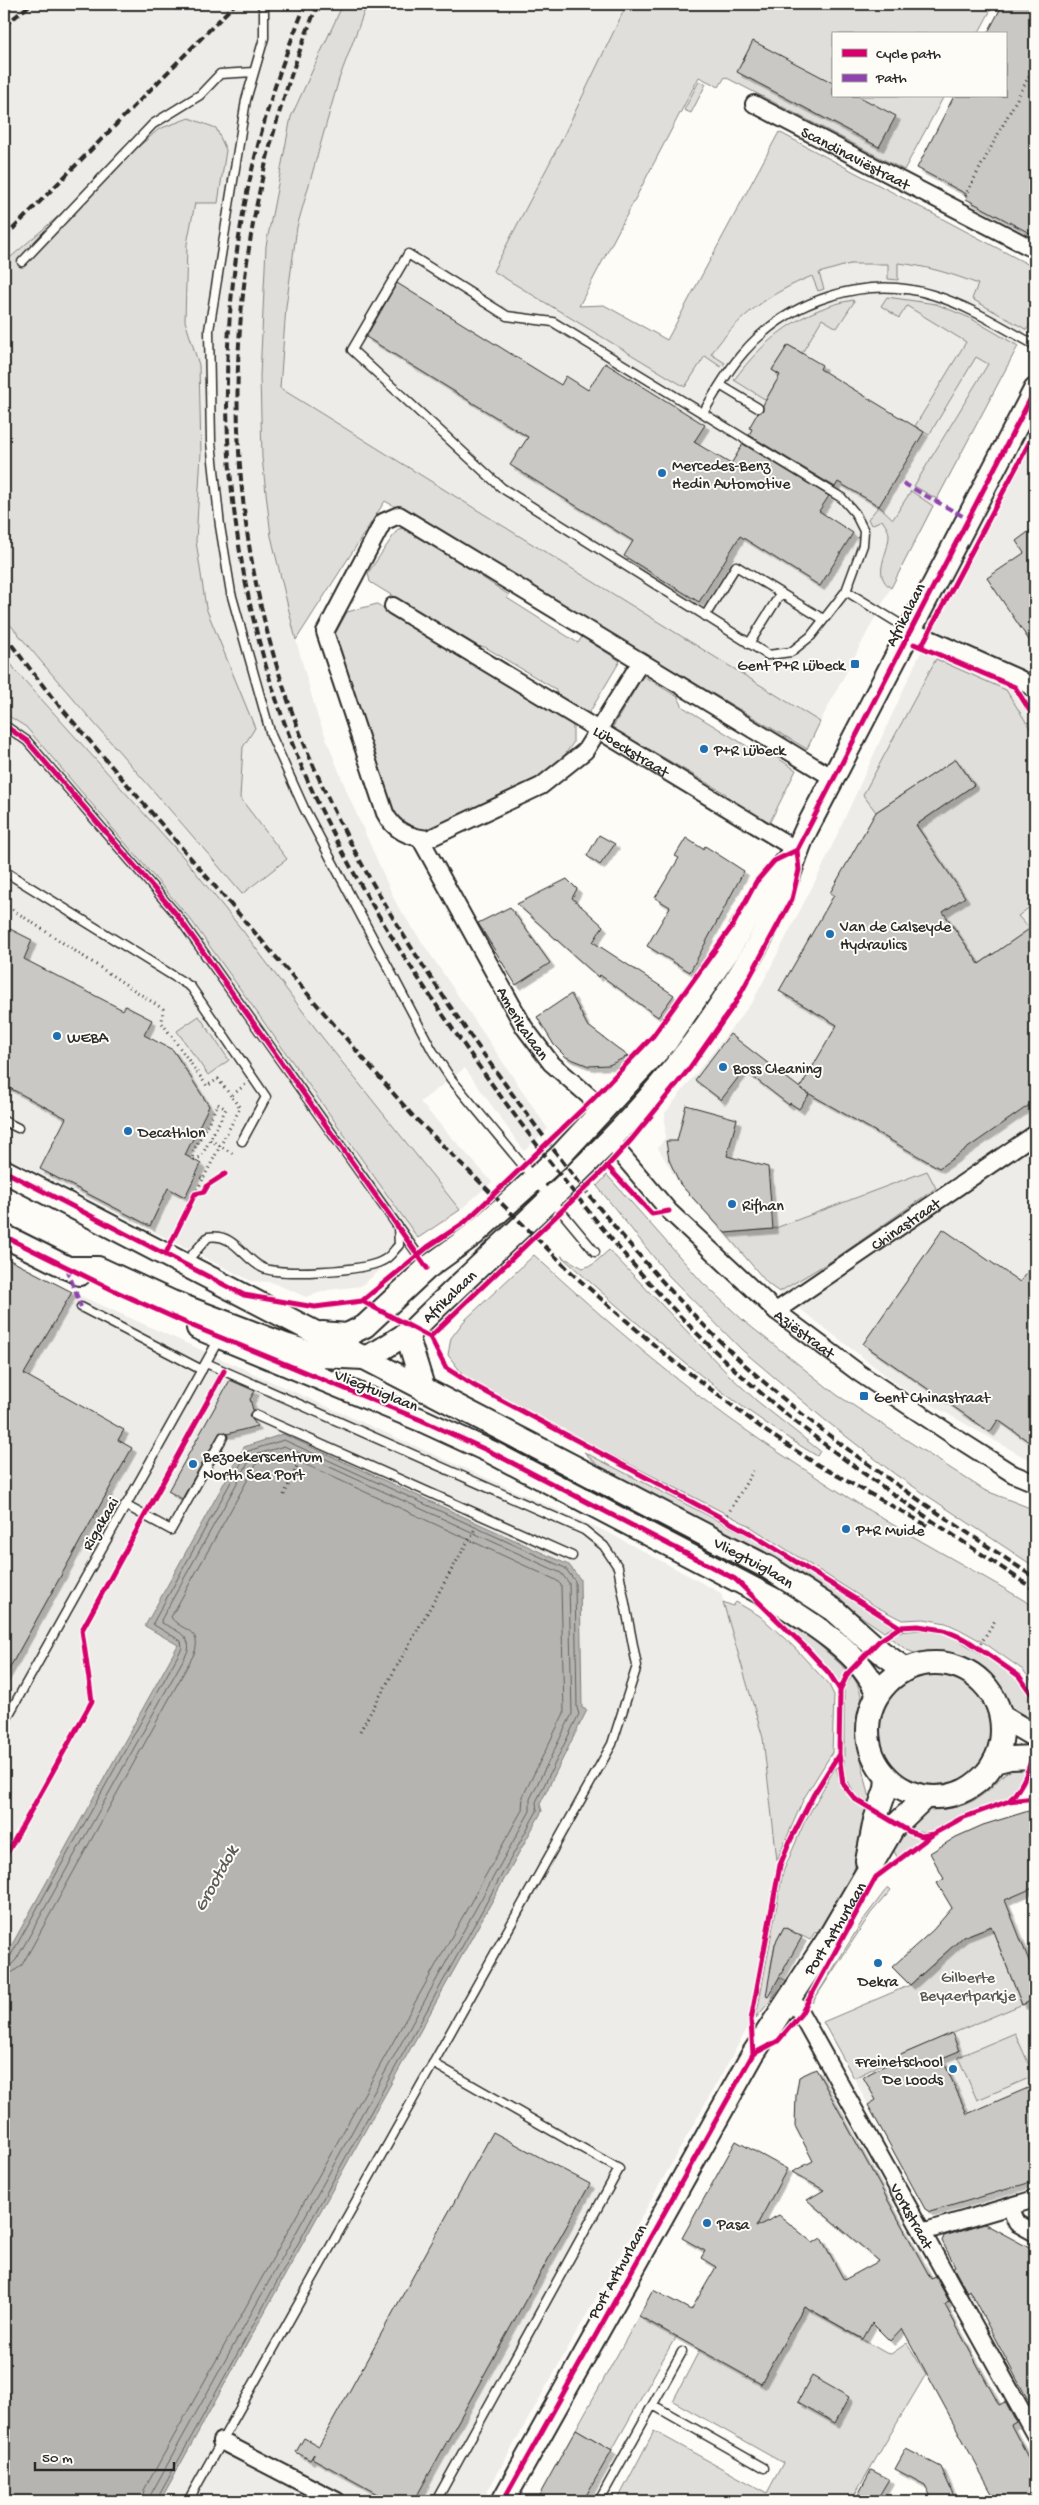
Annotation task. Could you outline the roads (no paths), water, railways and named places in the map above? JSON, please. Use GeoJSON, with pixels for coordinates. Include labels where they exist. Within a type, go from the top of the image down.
{"type":"FeatureCollection","features":[{"type":"Feature","properties":{"kind":"main road","name":"Afrikalaan"},"geometry":{"type":"LineString","coordinates":[[364,1358],[407,1335],[612,1139],[700,1035],[725,998],[782,895],[796,850],[1035,390]]}},
{"type":"Feature","properties":{"kind":"main road","name":"Afrikalaan"},"geometry":{"type":"LineString","coordinates":[[364,1358],[380,1311],[427,1268],[474,1234],[534,1179],[605,1110],[666,1042],[729,950],[766,885],[796,850]]}},
{"type":"Feature","properties":{"kind":"main road","name":"Vliegtuiglaan"},"geometry":{"type":"LineString","coordinates":[[4,1171],[769,1568],[834,1610],[881,1652],[905,1669]]}},
{"type":"Feature","properties":{"kind":"main road","name":"Vliegtuiglaan"},"geometry":{"type":"LineString","coordinates":[[4,1236],[68,1268],[220,1337],[375,1401],[493,1453],[773,1599],[803,1618],[854,1660],[872,1680],[877,1693]]}},
{"type":"Feature","properties":{"kind":"main road"},"geometry":{"type":"LineString","coordinates":[[68,1268],[98,1268],[172,1302],[284,1345],[321,1356],[364,1358],[364,1372],[375,1401]]}},
{"type":"Feature","properties":{"kind":"main road"},"geometry":{"type":"LineString","coordinates":[[316,1332],[347,1335],[365,1326],[380,1311]]}},
{"type":"Feature","properties":{"kind":"main road"},"geometry":{"type":"LineString","coordinates":[[407,1335],[424,1390]]}},
{"type":"Feature","properties":{"kind":"main road"},"geometry":{"type":"LineString","coordinates":[[942,1662],[960,1667],[976,1676],[989,1689],[1002,1717],[1001,1744],[994,1762],[982,1779],[965,1790],[945,1796],[924,1798],[904,1790],[887,1777],[876,1762],[869,1744],[867,1726],[877,1693],[891,1678],[905,1669],[923,1663],[942,1662]]}},
{"type":"Feature","properties":{"kind":"main road"},"geometry":{"type":"LineString","coordinates":[[1002,1717],[1035,1736]]}},
{"type":"Feature","properties":{"kind":"main road"},"geometry":{"type":"LineString","coordinates":[[994,1762],[1010,1758],[1035,1757]]}},
{"type":"Feature","properties":{"kind":"main road","name":"Port Arthurlaan"},"geometry":{"type":"LineString","coordinates":[[864,1874],[875,1820],[886,1789],[887,1777]]}},
{"type":"Feature","properties":{"kind":"main road","name":"Port Arthurlaan"},"geometry":{"type":"LineString","coordinates":[[503,2501],[723,2104],[827,1941],[864,1874],[893,1828],[924,1798]]}},
{"type":"Feature","properties":{"kind":"street","name":"Scandinaviëstraat"},"geometry":{"type":"LineString","coordinates":[[754,104],[1035,250]]}},
{"type":"Feature","properties":{"kind":"street"},"geometry":{"type":"LineString","coordinates":[[393,606],[600,731],[585,752],[542,786],[428,839],[412,837],[391,826],[385,813],[325,632],[383,522],[399,515],[640,663],[833,778]]}},
{"type":"Feature","properties":{"kind":"street"},"geometry":{"type":"LineString","coordinates":[[910,630],[1020,679],[1035,690]]}},
{"type":"Feature","properties":{"kind":"street","name":"Lübeckstraat"},"geometry":{"type":"LineString","coordinates":[[640,663],[600,731],[796,850]]}},
{"type":"Feature","properties":{"kind":"street","name":"Amerikalaan"},"geometry":{"type":"LineString","coordinates":[[420,838],[524,1027],[551,1063],[605,1110]]}},
{"type":"Feature","properties":{"kind":"street","name":"Chinastraat"},"geometry":{"type":"LineString","coordinates":[[776,1311],[1035,1134]]}},
{"type":"Feature","properties":{"kind":"street","name":"Aziëstraat"},"geometry":{"type":"LineString","coordinates":[[612,1139],[620,1153],[669,1211],[776,1311],[858,1372],[958,1439],[1013,1474],[1035,1483]]}},
{"type":"Feature","properties":{"kind":"street","name":"Vorkstraat"},"geometry":{"type":"LineString","coordinates":[[791,1996],[1035,2435]]}},
{"type":"Feature","properties":{"kind":"street"},"geometry":{"type":"LineString","coordinates":[[922,2232],[1035,2199]]}},
{"type":"Feature","properties":{"kind":"street"},"geometry":{"type":"LineString","coordinates":[[1010,2206],[1017,2223],[1035,2233]]}},
{"type":"Feature","properties":{"kind":"street"},"geometry":{"type":"LineString","coordinates":[[221,2441],[337,2501]]}},
{"type":"Feature","properties":{"kind":"lane"},"geometry":{"type":"LineString","coordinates":[[261,4],[264,10],[264,38],[246,100],[209,330],[211,442],[220,526],[230,593],[271,735],[318,834],[432,1050],[451,1079],[595,1252]]}},
{"type":"Feature","properties":{"kind":"lane"},"geometry":{"type":"LineString","coordinates":[[22,262],[153,124],[200,95],[220,74],[254,72]]}},
{"type":"Feature","properties":{"kind":"lane"},"geometry":{"type":"LineString","coordinates":[[408,254],[508,316],[553,322],[842,498],[855,513],[864,531],[863,545],[846,591],[810,636],[791,652],[768,655],[502,488],[352,350],[408,254]]}},
{"type":"Feature","properties":{"kind":"lane"},"geometry":{"type":"LineString","coordinates":[[703,413],[743,352],[767,330],[800,307],[837,293],[869,288],[901,288],[932,294],[959,304],[1035,346]]}},
{"type":"Feature","properties":{"kind":"lane"},"geometry":{"type":"LineString","coordinates":[[720,385],[758,408]]}},
{"type":"Feature","properties":{"kind":"lane"},"geometry":{"type":"LineString","coordinates":[[705,616],[736,566],[823,619]]}},
{"type":"Feature","properties":{"kind":"lane"},"geometry":{"type":"LineString","coordinates":[[846,591],[910,630]]}},
{"type":"Feature","properties":{"kind":"lane"},"geometry":{"type":"LineString","coordinates":[[749,644],[781,593]]}},
{"type":"Feature","properties":{"kind":"lane"},"geometry":{"type":"LineString","coordinates":[[4,725],[27,742],[177,916],[427,1268]]}},
{"type":"Feature","properties":{"kind":"lane"},"geometry":{"type":"LineString","coordinates":[[4,870],[191,988],[266,1097],[242,1141]]}},
{"type":"Feature","properties":{"kind":"lane"},"geometry":{"type":"LineString","coordinates":[[4,1121],[18,1128]]}},
{"type":"Feature","properties":{"kind":"lane"},"geometry":{"type":"LineString","coordinates":[[184,1264],[208,1237],[219,1235],[234,1243],[263,1268],[281,1272],[363,1266],[381,1262],[390,1256],[399,1245],[398,1227]]}},
{"type":"Feature","properties":{"kind":"lane"},"geometry":{"type":"LineString","coordinates":[[81,1307],[204,1367],[584,1530],[604,1546],[618,1567],[637,1666],[612,1744],[188,2501]]}},
{"type":"Feature","properties":{"kind":"lane","name":"Rigakaai"},"geometry":{"type":"LineString","coordinates":[[4,1723],[220,1337]]}},
{"type":"Feature","properties":{"kind":"lane"},"geometry":{"type":"LineString","coordinates":[[255,1415],[572,1556]]}},
{"type":"Feature","properties":{"kind":"lane"},"geometry":{"type":"LineString","coordinates":[[125,1505],[171,1530],[223,1437]]}},
{"type":"Feature","properties":{"kind":"lane"},"geometry":{"type":"LineString","coordinates":[[433,2063],[619,2169],[436,2501]]}},
{"type":"Feature","properties":{"kind":"lane"},"geometry":{"type":"LineString","coordinates":[[599,2501],[682,2352]]}},
{"type":"Feature","properties":{"kind":"lane"},"geometry":{"type":"LineString","coordinates":[[653,2405],[764,2468]]}},
{"type":"Feature","properties":{"kind":"water","name":"Grootdok"},"geometry":{"type":"Polygon","coordinates":[[[283,1434],[569,1565],[580,1579],[582,1708],[587,1710],[540,1804],[542,1811],[160,2501],[4,2501],[4,1959],[178,1645],[145,1626],[244,1447],[283,1434]]]}},
{"type":"Feature","properties":{"kind":"railway"},"geometry":{"type":"LineString","coordinates":[[4,12],[15,4]]}},
{"type":"Feature","properties":{"kind":"railway"},"geometry":{"type":"LineString","coordinates":[[4,26],[31,4]]}},
{"type":"Feature","properties":{"kind":"railway"},"geometry":{"type":"LineString","coordinates":[[4,238],[235,4]]}},
{"type":"Feature","properties":{"kind":"railway"},"geometry":{"type":"LineString","coordinates":[[306,4],[272,95],[248,188],[233,284],[227,380],[231,477],[244,572],[266,666],[298,758],[318,803],[364,890],[415,973],[443,1014],[555,1169],[644,1277],[708,1344],[776,1406],[848,1462],[1035,1590]]}},
{"type":"Feature","properties":{"kind":"railway"},"geometry":{"type":"LineString","coordinates":[[318,4],[284,96],[260,190],[244,285],[238,382],[241,478],[254,573],[277,668],[311,760],[330,802],[396,924],[447,1002],[556,1153],[646,1263],[711,1332],[779,1395],[886,1477],[1035,1578]]}},
{"type":"Feature","properties":{"kind":"railway"},"geometry":{"type":"LineString","coordinates":[[4,635],[51,696],[412,1115],[575,1276],[667,1356],[767,1432],[818,1465],[930,1527]]}},
{"type":"Feature","properties":{"kind":"place","name":"Mercedes-Benz Hedin Automotive"},"geometry":{"type":"Point","coordinates":[662,473]}},
{"type":"Feature","properties":{"kind":"place","name":"Gent P+R Lübeck"},"geometry":{"type":"Point","coordinates":[855,664]}},
{"type":"Feature","properties":{"kind":"place","name":"P+R Lübeck"},"geometry":{"type":"Point","coordinates":[704,749]}},
{"type":"Feature","properties":{"kind":"place","name":"Van de Calseyde Hydraulics"},"geometry":{"type":"Point","coordinates":[830,934]}},
{"type":"Feature","properties":{"kind":"place","name":"WEBA"},"geometry":{"type":"Point","coordinates":[57,1036]}},
{"type":"Feature","properties":{"kind":"place","name":"Boss Cleaning"},"geometry":{"type":"Point","coordinates":[723,1067]}},
{"type":"Feature","properties":{"kind":"place","name":"Decathlon"},"geometry":{"type":"Point","coordinates":[128,1131]}},
{"type":"Feature","properties":{"kind":"place","name":"Rifhan"},"geometry":{"type":"Point","coordinates":[732,1204]}},
{"type":"Feature","properties":{"kind":"place","name":"Gent Chinastraat"},"geometry":{"type":"Point","coordinates":[864,1396]}},
{"type":"Feature","properties":{"kind":"place","name":"Bezoekerscentrum North Sea Port"},"geometry":{"type":"Point","coordinates":[193,1464]}},
{"type":"Feature","properties":{"kind":"place","name":"P+R Muide"},"geometry":{"type":"Point","coordinates":[846,1529]}},
{"type":"Feature","properties":{"kind":"place","name":"Dekra"},"geometry":{"type":"Point","coordinates":[878,1963]}},
{"type":"Feature","properties":{"kind":"place","name":"Freinetschool De Loods"},"geometry":{"type":"Point","coordinates":[953,2069]}},
{"type":"Feature","properties":{"kind":"place","name":"Pasa"},"geometry":{"type":"Point","coordinates":[707,2223]}},
{"type":"Feature","properties":{"kind":"park label","name":"Gilberte Beyaertparkje"},"geometry":{"type":"Point","coordinates":[968,1985]}}]}
